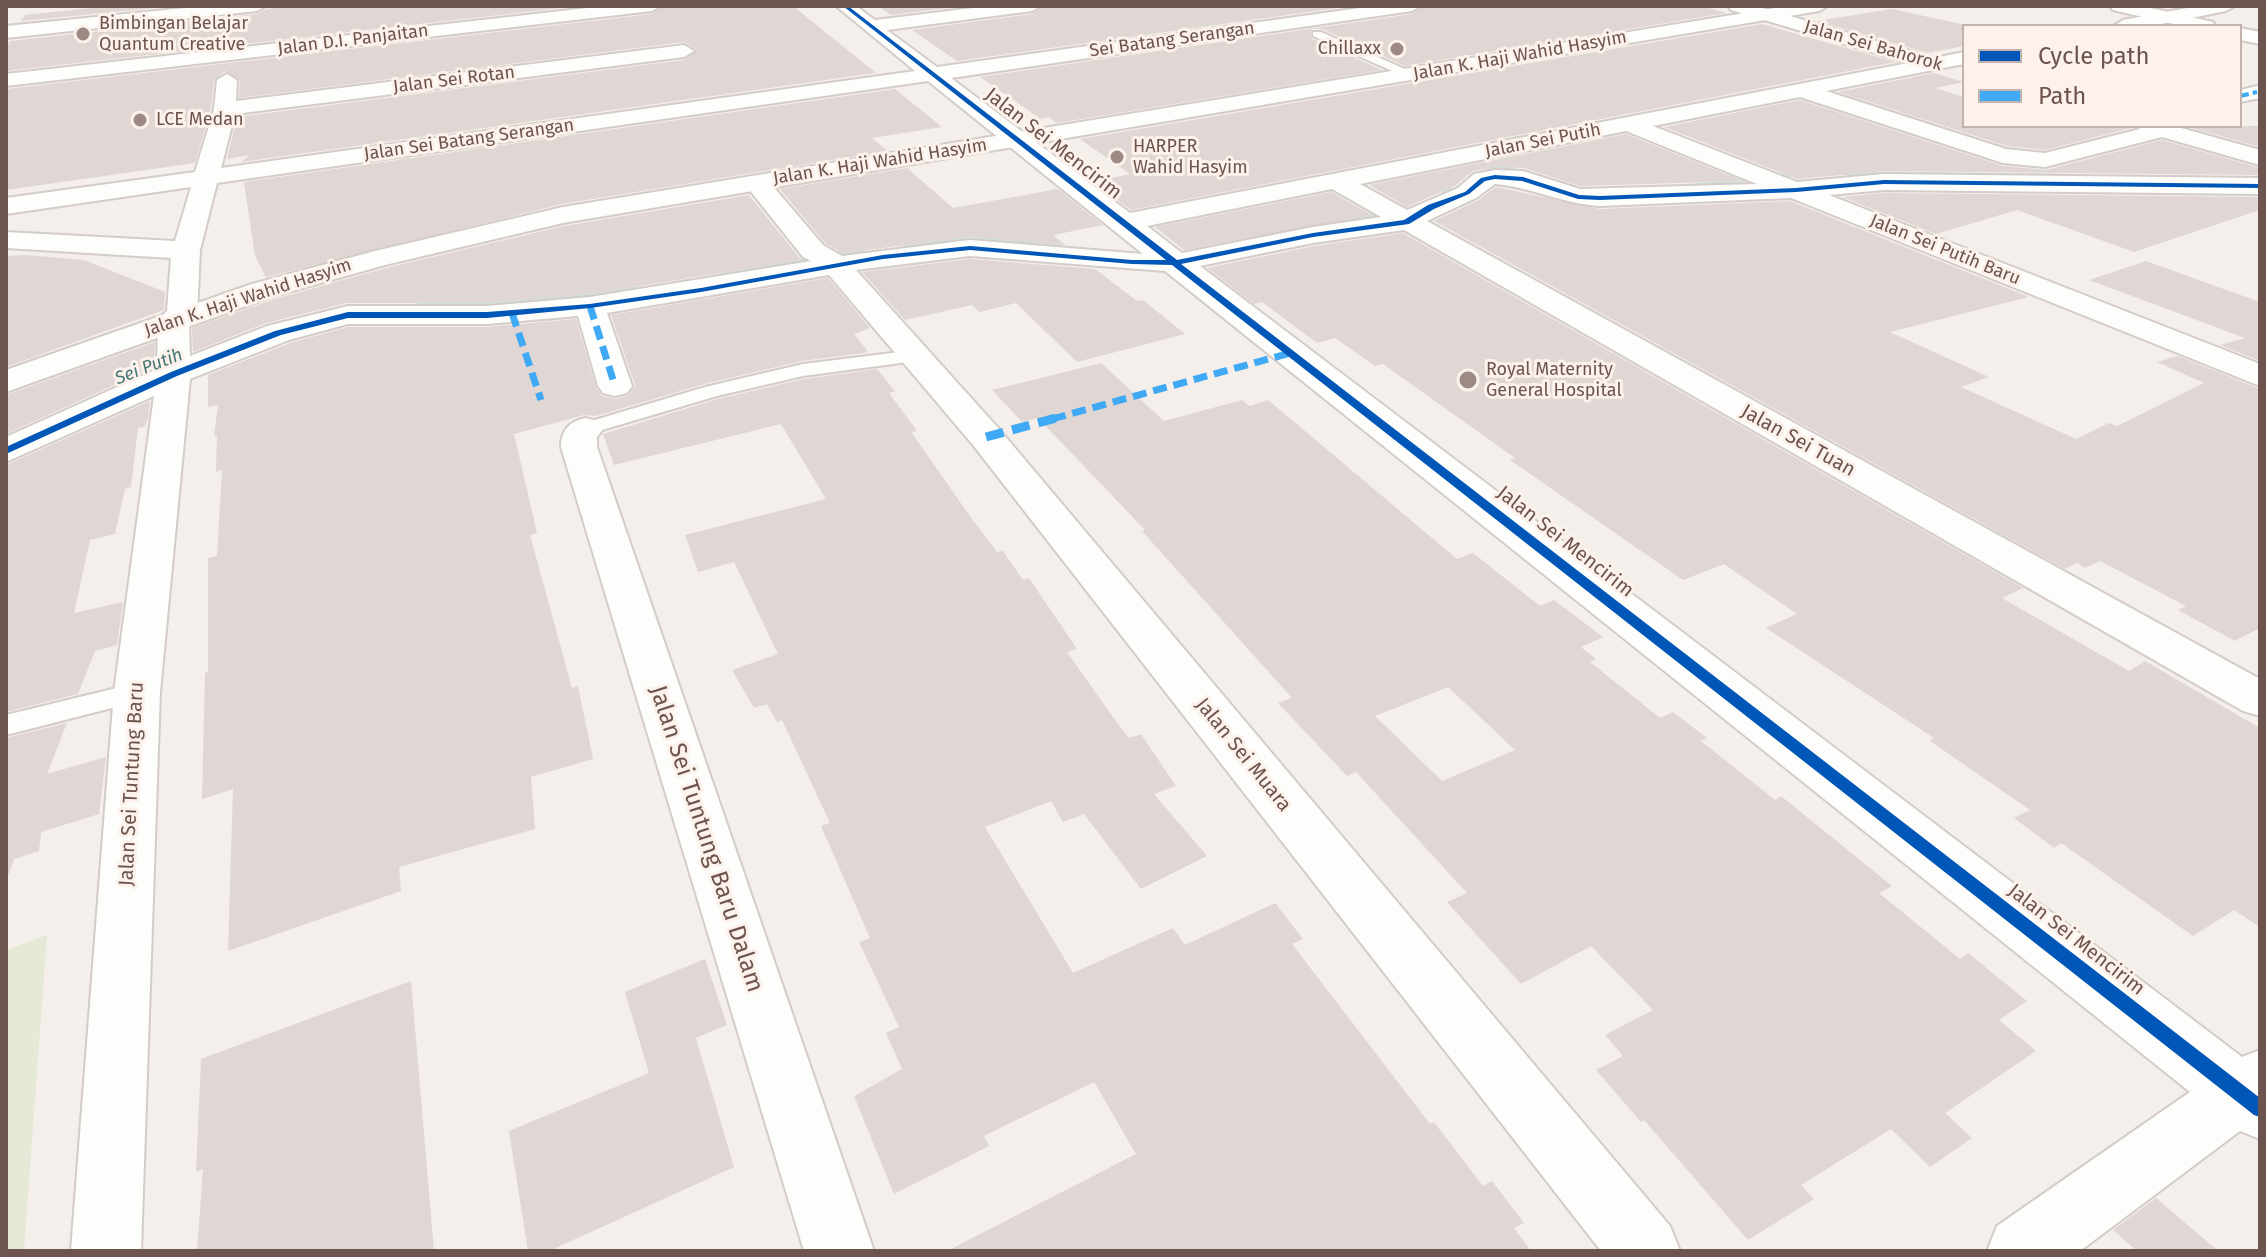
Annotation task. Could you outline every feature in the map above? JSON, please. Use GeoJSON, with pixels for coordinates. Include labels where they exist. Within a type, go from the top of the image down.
{"type":"FeatureCollection","features":[{"type":"Feature","properties":{"kind":"street"},"geometry":{"type":"LineString","coordinates":[[6,32],[151,12],[257,6]]}},
{"type":"Feature","properties":{"kind":"street"},"geometry":{"type":"LineString","coordinates":[[650,6],[727,104]]}},
{"type":"Feature","properties":{"kind":"street","name":"Jalan D.I. Panjaitan"},"geometry":{"type":"LineString","coordinates":[[9,84],[134,65],[650,6]]}},
{"type":"Feature","properties":{"kind":"street","name":"Jalan Sei Mencirim"},"geometry":{"type":"LineString","coordinates":[[845,6],[2253,1094]]}},
{"type":"Feature","properties":{"kind":"street"},"geometry":{"type":"LineString","coordinates":[[871,26],[1032,6]]}},
{"type":"Feature","properties":{"kind":"street","name":"Sei Batang Serangan"},"geometry":{"type":"LineString","coordinates":[[932,75],[1412,6]]}},
{"type":"Feature","properties":{"kind":"street","name":"Jalan Sei Bahorok"},"geometry":{"type":"LineString","coordinates":[[1737,6],[1962,71]]}},
{"type":"Feature","properties":{"kind":"street","name":"Jalan K. Haji Wahid Hasyim"},"geometry":{"type":"LineString","coordinates":[[6,382],[175,344],[372,259],[563,215],[1819,6]]}},
{"type":"Feature","properties":{"kind":"street"},"geometry":{"type":"LineString","coordinates":[[2119,6],[2197,24]]}},
{"type":"Feature","properties":{"kind":"street"},"geometry":{"type":"LineString","coordinates":[[2133,24],[2226,6]]}},
{"type":"Feature","properties":{"kind":"street"},"geometry":{"type":"LineString","coordinates":[[134,65],[151,12]]}},
{"type":"Feature","properties":{"kind":"street","name":"Jalan Sei Rotan"},"geometry":{"type":"LineString","coordinates":[[225,109],[684,51]]}},
{"type":"Feature","properties":{"kind":"street","name":"Jalan Sei Tuntung Baru"},"geometry":{"type":"LineString","coordinates":[[106,1251],[137,692],[186,250],[225,109],[230,54]]}},
{"type":"Feature","properties":{"kind":"street","name":"Jalan Sei Putih"},"geometry":{"type":"LineString","coordinates":[[1122,223],[1962,58]]}},
{"type":"Feature","properties":{"kind":"street","name":"Jalan Sei Batang Serangan"},"geometry":{"type":"LineString","coordinates":[[6,206],[932,75]]}},
{"type":"Feature","properties":{"kind":"street"},"geometry":{"type":"LineString","coordinates":[[1802,90],[2003,156],[2027,160],[2045,160],[2155,128],[2260,158]]}},
{"type":"Feature","properties":{"kind":"street","name":"Jalan Sei Putih Baru"},"geometry":{"type":"LineString","coordinates":[[1629,124],[2260,376]]}},
{"type":"Feature","properties":{"kind":"street"},"geometry":{"type":"LineString","coordinates":[[6,451],[175,344],[278,333],[348,315],[487,315],[590,306],[701,290],[827,260],[970,248],[1132,262],[1313,235],[1431,207],[1467,193],[1483,179],[1495,177],[1523,179],[1568,194],[1600,198],[1796,190],[1884,182],[2260,186]]}},
{"type":"Feature","properties":{"kind":"street","name":"Jalan Sei Tuan"},"geometry":{"type":"LineString","coordinates":[[1336,181],[2260,700]]}},
{"type":"Feature","properties":{"kind":"street","name":"Jalan Sei Muara"},"geometry":{"type":"LineString","coordinates":[[757,183],[986,437],[1645,1251]]}},
{"type":"Feature","properties":{"kind":"street"},"geometry":{"type":"LineString","coordinates":[[6,240],[186,250]]}},
{"type":"Feature","properties":{"kind":"street"},"geometry":{"type":"LineString","coordinates":[[590,306],[615,386]]}},
{"type":"Feature","properties":{"kind":"street","name":"Jalan Sei Tuntung Baru Dalam"},"geometry":{"type":"LineString","coordinates":[[585,429],[579,436],[579,447],[839,1251]]}},
{"type":"Feature","properties":{"kind":"street"},"geometry":{"type":"LineString","coordinates":[[2022,1251],[2253,1094]]}},
{"type":"Feature","properties":{"kind":"lane"},"geometry":{"type":"LineString","coordinates":[[1317,34],[1410,74]]}},
{"type":"Feature","properties":{"kind":"lane"},"geometry":{"type":"LineString","coordinates":[[585,429],[712,391],[803,370],[916,356]]}},
{"type":"Feature","properties":{"kind":"lane"},"geometry":{"type":"LineString","coordinates":[[6,725],[137,692]]}},
{"type":"Feature","properties":{"kind":"green space"},"geometry":{"type":"Polygon","coordinates":[[[47,935],[24,1251],[6,1251],[6,950],[47,935]]]}},
{"type":"Feature","properties":{"kind":"building"},"geometry":{"type":"Polygon","coordinates":[[[110,6],[175,6],[21,21],[25,15],[110,6]]]}},
{"type":"Feature","properties":{"kind":"building"},"geometry":{"type":"Polygon","coordinates":[[[292,6],[578,6],[6,71],[6,48],[10,41],[257,14],[267,9],[292,6]]]}},
{"type":"Feature","properties":{"kind":"building"},"geometry":{"type":"Polygon","coordinates":[[[664,6],[793,6],[876,73],[241,162],[250,155],[227,159],[237,117],[684,60],[697,50],[684,42],[239,98],[240,80],[225,71],[214,80],[211,108],[195,163],[6,190],[6,89],[652,14],[664,6]]]}},
{"type":"Feature","properties":{"kind":"building"},"geometry":{"type":"Polygon","coordinates":[[[878,6],[964,6],[891,15],[878,6]]]}},
{"type":"Feature","properties":{"kind":"building"},"geometry":{"type":"Polygon","coordinates":[[[1044,6],[1352,6],[957,61],[912,30],[1032,14],[1044,6]]]}},
{"type":"Feature","properties":{"kind":"building"},"geometry":{"type":"Polygon","coordinates":[[[1424,6],[1703,6],[1726,13],[1405,66],[1322,29],[1313,29],[1310,32],[1312,39],[1382,70],[1057,123],[1049,117],[1041,119],[980,77],[1412,14],[1424,6]]]}},
{"type":"Feature","properties":{"kind":"building"},"geometry":{"type":"Polygon","coordinates":[[[1892,9],[1962,24],[1962,46],[1928,53],[1817,21],[1892,9]]]}},
{"type":"Feature","properties":{"kind":"building"},"geometry":{"type":"Polygon","coordinates":[[[1762,24],[1895,62],[1131,210],[1094,182],[1130,174],[1080,139],[1762,24]]]}},
{"type":"Feature","properties":{"kind":"building"},"geometry":{"type":"Polygon","coordinates":[[[1934,73],[1962,81],[1935,88],[1962,96],[1962,128],[2131,128],[2045,150],[2007,146],[1838,92],[1934,73]]]}},
{"type":"Feature","properties":{"kind":"building"},"geometry":{"type":"Polygon","coordinates":[[[895,89],[942,127],[872,138],[887,151],[562,204],[266,277],[255,256],[244,182],[895,89]]]}},
{"type":"Feature","properties":{"kind":"building"},"geometry":{"type":"Polygon","coordinates":[[[1800,100],[2003,166],[2046,170],[2162,140],[2260,168],[2260,175],[1884,171],[1797,179],[1664,127],[1800,100]]]}},
{"type":"Feature","properties":{"kind":"building"},"geometry":{"type":"Polygon","coordinates":[[[2260,126],[2260,147],[2192,128],[2260,126]]]}},
{"type":"Feature","properties":{"kind":"building"},"geometry":{"type":"Polygon","coordinates":[[[1626,134],[1743,181],[1580,186],[1524,168],[1495,167],[1473,171],[1456,185],[1407,207],[1369,185],[1626,134]]]}},
{"type":"Feature","properties":{"kind":"building"},"geometry":{"type":"Polygon","coordinates":[[[907,168],[953,208],[1058,189],[1103,225],[1053,235],[1065,245],[970,237],[843,253],[825,243],[780,189],[907,168]]]}},
{"type":"Feature","properties":{"kind":"building"},"geometry":{"type":"Polygon","coordinates":[[[1496,187],[1600,209],[1790,201],[2029,297],[1890,332],[1989,377],[1961,387],[2076,439],[2109,423],[2117,426],[2204,383],[2157,362],[2178,356],[2260,389],[2260,628],[2235,641],[2178,610],[2186,606],[2100,561],[2085,568],[2077,563],[2065,569],[1434,221],[1477,201],[1496,187]]]}},
{"type":"Feature","properties":{"kind":"building"},"geometry":{"type":"Polygon","coordinates":[[[1331,192],[1372,215],[1184,250],[1155,227],[1331,192]]]}},
{"type":"Feature","properties":{"kind":"building"},"geometry":{"type":"Polygon","coordinates":[[[1884,193],[2260,197],[2260,210],[2134,252],[2017,210],[1936,234],[1842,197],[1884,193]]]}},
{"type":"Feature","properties":{"kind":"building"},"geometry":{"type":"Polygon","coordinates":[[[749,195],[801,260],[590,294],[487,303],[347,303],[266,323],[193,352],[192,328],[275,299],[386,268],[564,226],[749,195]]]}},
{"type":"Feature","properties":{"kind":"building"},"geometry":{"type":"Polygon","coordinates":[[[1403,233],[2023,588],[2002,598],[2129,671],[2145,661],[2260,728],[2260,927],[2234,910],[2193,936],[2061,843],[2054,848],[2014,818],[2030,810],[1930,741],[1934,738],[1766,628],[1797,614],[1724,564],[1683,580],[1510,460],[1515,458],[1383,364],[1375,366],[1335,338],[1317,343],[1262,302],[1254,304],[1207,268],[1314,246],[1403,233]]]}},
{"type":"Feature","properties":{"kind":"building"},"geometry":{"type":"Polygon","coordinates":[[[6,256],[84,260],[165,292],[164,310],[6,367],[6,256]]]}},
{"type":"Feature","properties":{"kind":"building"},"geometry":{"type":"Polygon","coordinates":[[[970,259],[1095,269],[1137,301],[1143,300],[1185,334],[1077,362],[1016,303],[979,312],[972,305],[905,320],[862,272],[970,259]]]}},
{"type":"Feature","properties":{"kind":"building"},"geometry":{"type":"Polygon","coordinates":[[[2146,261],[2260,302],[2260,361],[2220,345],[2245,338],[2089,280],[2146,261]]]}},
{"type":"Feature","properties":{"kind":"building"},"geometry":{"type":"Polygon","coordinates":[[[828,278],[870,328],[854,334],[868,351],[802,361],[704,384],[596,416],[584,415],[514,434],[537,533],[530,535],[572,688],[578,686],[593,759],[531,777],[535,829],[399,867],[401,891],[228,951],[233,789],[202,799],[205,673],[208,672],[208,558],[217,556],[222,470],[216,472],[217,435],[214,436],[218,405],[208,407],[208,375],[290,343],[348,327],[487,327],[576,319],[596,388],[602,396],[616,399],[629,395],[635,385],[611,315],[828,278]]]}},
{"type":"Feature","properties":{"kind":"building"},"geometry":{"type":"Polygon","coordinates":[[[155,342],[154,367],[6,434],[6,395],[155,342]]]}},
{"type":"Feature","properties":{"kind":"building"},"geometry":{"type":"Polygon","coordinates":[[[1101,363],[1164,421],[1242,400],[1250,406],[1268,400],[1457,559],[1473,553],[1540,606],[1554,600],[1603,637],[1581,647],[1596,659],[1590,662],[1660,718],[1673,712],[1707,738],[1701,741],[1775,800],[1781,796],[1892,886],[1879,893],[1960,959],[1968,953],[2027,1001],[1999,1020],[2036,1051],[1945,1113],[1972,1138],[1930,1167],[1891,1129],[1801,1185],[1814,1199],[1748,1240],[1644,1120],[1641,1122],[1596,1070],[1623,1056],[1605,1035],[1653,1010],[1591,946],[1521,984],[1447,902],[1467,893],[1356,772],[1347,776],[1278,703],[1292,698],[1142,531],[1145,530],[1038,418],[1022,422],[992,390],[1101,363]],[[1448,687],[1375,716],[1442,781],[1515,750],[1448,687]]]}},
{"type":"Feature","properties":{"kind":"building"},"geometry":{"type":"Polygon","coordinates":[[[877,369],[895,391],[889,393],[917,431],[911,432],[972,519],[997,552],[1003,551],[1023,580],[1029,578],[1077,649],[1067,652],[1115,720],[1129,738],[1141,734],[1176,786],[1154,794],[1207,856],[1141,889],[1084,814],[1063,822],[1051,801],[985,827],[1073,973],[1173,928],[1185,945],[1275,903],[1303,939],[1292,944],[1430,1124],[1434,1122],[1483,1186],[1492,1181],[1524,1223],[1514,1228],[1531,1251],[947,1251],[1136,1154],[1094,1082],[984,1136],[989,1146],[894,1194],[854,1096],[902,1069],[886,1033],[899,1027],[859,942],[870,938],[821,826],[830,823],[782,720],[777,722],[767,704],[754,708],[732,670],[778,654],[734,562],[698,572],[685,535],[826,499],[781,424],[614,465],[603,434],[718,399],[804,379],[877,369]]]}},
{"type":"Feature","properties":{"kind":"building"},"geometry":{"type":"Polygon","coordinates":[[[150,401],[148,419],[144,427],[138,428],[131,487],[125,489],[115,534],[90,540],[74,613],[123,602],[117,645],[95,651],[78,694],[6,712],[6,465],[150,401]]]}},
{"type":"Feature","properties":{"kind":"building"},"geometry":{"type":"Polygon","coordinates":[[[67,723],[47,774],[106,757],[99,814],[41,832],[39,851],[14,859],[9,874],[6,873],[6,738],[67,723]]]}},
{"type":"Feature","properties":{"kind":"building"},"geometry":{"type":"Polygon","coordinates":[[[705,959],[727,1025],[696,1038],[734,1167],[549,1251],[528,1251],[509,1131],[649,1073],[625,992],[705,959]]]}},
{"type":"Feature","properties":{"kind":"building"},"geometry":{"type":"Polygon","coordinates":[[[411,981],[434,1251],[197,1251],[203,1169],[196,1172],[201,1059],[411,981]]]}},
{"type":"Feature","properties":{"kind":"building"},"geometry":{"type":"Polygon","coordinates":[[[2156,1198],[2218,1251],[2137,1251],[2113,1230],[2156,1198]]]}},
{"type":"Feature","properties":{"kind":"waterway","name":"Sei Putih"},"geometry":{"type":"LineString","coordinates":[[1432,202],[1444,195],[1460,173],[1478,168],[1508,168],[1543,179]]}},
{"type":"Feature","properties":{"kind":"waterway","name":"Sei Putih"},"geometry":{"type":"LineString","coordinates":[[1673,188],[1804,173]]}},
{"type":"Feature","properties":{"kind":"waterway","name":"Sei Putih"},"geometry":{"type":"LineString","coordinates":[[1845,173],[2076,176]]}},
{"type":"Feature","properties":{"kind":"waterway","name":"Sei Putih"},"geometry":{"type":"LineString","coordinates":[[1275,233],[1396,212]]}},
{"type":"Feature","properties":{"kind":"waterway","name":"Sei Putih"},"geometry":{"type":"LineString","coordinates":[[906,244],[997,239],[1061,248]]}},
{"type":"Feature","properties":{"kind":"waterway","name":"Sei Putih"},"geometry":{"type":"LineString","coordinates":[[690,282],[862,250]]}},
{"type":"Feature","properties":{"kind":"waterway","name":"Sei Putih"},"geometry":{"type":"LineString","coordinates":[[419,302],[468,306],[645,289]]}},
{"type":"Feature","properties":{"kind":"marked path"},"geometry":{"type":"LineString","coordinates":[[2242,96],[2257,92]]}},
{"type":"Feature","properties":{"kind":"marked path"},"geometry":{"type":"LineString","coordinates":[[590,306],[615,386]]}},
{"type":"Feature","properties":{"kind":"marked path"},"geometry":{"type":"LineString","coordinates":[[512,313],[541,400]]}},
{"type":"Feature","properties":{"kind":"marked path"},"geometry":{"type":"LineString","coordinates":[[986,437],[1290,353]]}},
{"type":"Feature","properties":{"kind":"cycle path"},"geometry":{"type":"LineString","coordinates":[[845,6],[2260,1109]]}},
{"type":"Feature","properties":{"kind":"cycle path"},"geometry":{"type":"LineString","coordinates":[[6,451],[174,374],[278,333],[348,315],[487,315],[590,306],[701,290],[883,257],[970,248],[1174,263],[1313,235],[1406,222],[1431,207],[1467,193],[1483,179],[1495,177],[1523,179],[1578,197],[1600,198],[1796,190],[1884,182],[2260,186]]}},
{"type":"Feature","properties":{"kind":"place","name":"Bimbingan Belajar Quantum Creative"},"geometry":{"type":"Point","coordinates":[83,34]}},
{"type":"Feature","properties":{"kind":"place","name":"Chillaxx"},"geometry":{"type":"Point","coordinates":[1397,49]}},
{"type":"Feature","properties":{"kind":"place","name":"LCE Medan"},"geometry":{"type":"Point","coordinates":[140,120]}},
{"type":"Feature","properties":{"kind":"place","name":"HARPER Wahid Hasyim"},"geometry":{"type":"Point","coordinates":[1117,157]}},
{"type":"Feature","properties":{"kind":"place","name":"Royal Maternity General Hospital"},"geometry":{"type":"Point","coordinates":[1468,380]}}]}
